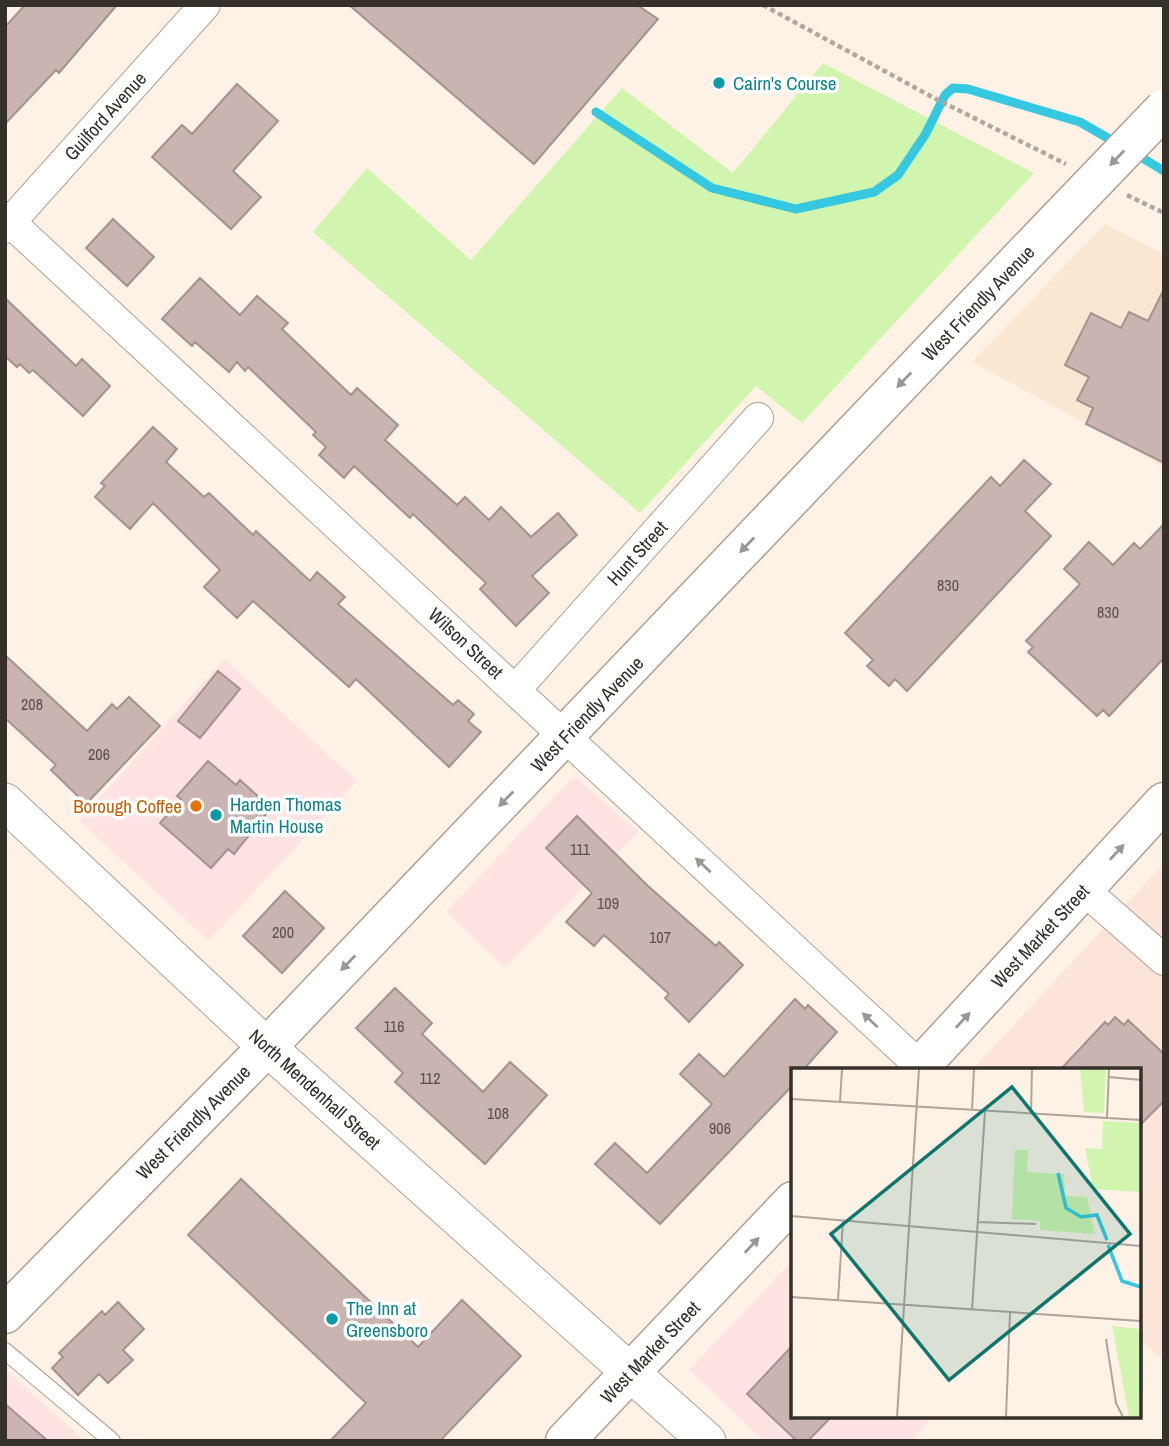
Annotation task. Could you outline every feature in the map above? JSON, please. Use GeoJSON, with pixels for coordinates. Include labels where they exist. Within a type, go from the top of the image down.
{"type":"FeatureCollection","features":[{"type":"Feature","properties":{"kind":"main road","name":"West Friendly Avenue"},"geometry":{"type":"LineString","coordinates":[[5,1314],[267,1047],[1164,109]]}},
{"type":"Feature","properties":{"kind":"main road","name":"West Market Street"},"geometry":{"type":"LineString","coordinates":[[918,1068],[1164,802]]}},
{"type":"Feature","properties":{"kind":"main road","name":"West Market Street"},"geometry":{"type":"LineString","coordinates":[[565,1441],[791,1204]]}},
{"type":"Feature","properties":{"kind":"street","name":"Guilford Avenue"},"geometry":{"type":"LineString","coordinates":[[8,225],[202,6]]}},
{"type":"Feature","properties":{"kind":"street","name":"Wilson Street"},"geometry":{"type":"LineString","coordinates":[[8,225],[516,689],[918,1068]]}},
{"type":"Feature","properties":{"kind":"street","name":"Hunt Street"},"geometry":{"type":"LineString","coordinates":[[516,689],[758,418]]}},
{"type":"Feature","properties":{"kind":"street","name":"North Mendenhall Street"},"geometry":{"type":"LineString","coordinates":[[5,802],[267,1047],[631,1369],[707,1441]]}},
{"type":"Feature","properties":{"kind":"street"},"geometry":{"type":"LineString","coordinates":[[1083,889],[1164,960]]}},
{"type":"Feature","properties":{"kind":"lane"},"geometry":{"type":"LineString","coordinates":[[5,1351],[112,1441]]}},
{"type":"Feature","properties":{"kind":"path"},"geometry":{"type":"LineString","coordinates":[[763,5],[949,106],[1072,167]]}},
{"type":"Feature","properties":{"kind":"path"},"geometry":{"type":"LineString","coordinates":[[1121,192],[1164,214]]}},
{"type":"Feature","properties":{"kind":"shaded area"},"geometry":{"type":"Polygon","coordinates":[[[1105,224],[1164,254],[1164,468],[972,362],[1105,224]]]}},
{"type":"Feature","properties":{"kind":"shaded area"},"geometry":{"type":"Polygon","coordinates":[[[224,659],[357,781],[209,941],[79,821],[224,659]]]}},
{"type":"Feature","properties":{"kind":"shaded area"},"geometry":{"type":"Polygon","coordinates":[[[577,778],[638,832],[505,968],[446,912],[570,780],[577,778]]]}},
{"type":"Feature","properties":{"kind":"shaded area"},"geometry":{"type":"Polygon","coordinates":[[[1164,863],[1164,1361],[1141,1341],[1141,1068],[974,1068],[1164,863]]]}},
{"type":"Feature","properties":{"kind":"shaded area"},"geometry":{"type":"Polygon","coordinates":[[[791,1262],[791,1418],[932,1418],[911,1441],[764,1441],[689,1370],[791,1262]]]}},
{"type":"Feature","properties":{"kind":"shaded area"},"geometry":{"type":"Polygon","coordinates":[[[5,1369],[85,1441],[5,1441],[5,1369]]]}},
{"type":"Feature","properties":{"kind":"green space"},"geometry":{"type":"Polygon","coordinates":[[[823,63],[1034,173],[802,423],[756,386],[640,513],[313,232],[367,168],[471,260],[622,88],[733,173],[823,63]]]}},
{"type":"Feature","properties":{"kind":"building"},"geometry":{"type":"Polygon","coordinates":[[[25,5],[117,5],[59,73],[56,70],[5,124],[5,27],[25,5]]]}},
{"type":"Feature","properties":{"kind":"building"},"geometry":{"type":"Polygon","coordinates":[[[349,5],[637,5],[658,19],[534,164],[349,5]]]}},
{"type":"Feature","properties":{"kind":"building"},"geometry":{"type":"Polygon","coordinates":[[[237,84],[278,121],[233,171],[261,197],[231,229],[152,157],[182,125],[192,134],[237,84]]]}},
{"type":"Feature","properties":{"kind":"building"},"geometry":{"type":"Polygon","coordinates":[[[113,219],[154,257],[127,286],[86,248],[113,219]]]}},
{"type":"Feature","properties":{"kind":"building"},"geometry":{"type":"Polygon","coordinates":[[[200,278],[240,315],[257,296],[288,323],[282,329],[351,395],[357,388],[398,425],[385,440],[457,505],[465,497],[489,520],[501,507],[531,537],[558,513],[577,535],[532,576],[549,593],[516,626],[480,589],[486,583],[413,514],[410,518],[354,466],[344,478],[319,455],[326,447],[313,435],[316,432],[248,367],[245,371],[237,362],[229,372],[195,342],[192,346],[162,319],[200,278]]]}},
{"type":"Feature","properties":{"kind":"building"},"geometry":{"type":"Polygon","coordinates":[[[1164,289],[1164,463],[1086,424],[1093,408],[1077,400],[1089,377],[1065,365],[1091,313],[1121,328],[1129,312],[1148,321],[1164,289]]]}},
{"type":"Feature","properties":{"kind":"building"},"geometry":{"type":"Polygon","coordinates":[[[5,298],[76,366],[82,359],[110,386],[83,416],[33,370],[29,373],[20,364],[17,367],[5,356],[5,298]]]}},
{"type":"Feature","properties":{"kind":"building"},"geometry":{"type":"Polygon","coordinates":[[[153,427],[177,449],[166,462],[204,497],[209,493],[253,535],[256,531],[310,581],[317,572],[345,597],[338,604],[453,705],[458,700],[474,714],[468,721],[481,732],[449,767],[356,679],[349,687],[253,601],[237,618],[204,587],[220,570],[153,503],[130,529],[95,497],[105,486],[101,483],[153,427]]]}},
{"type":"Feature","properties":{"kind":"building"},"geometry":{"type":"Polygon","coordinates":[[[1024,460],[1051,484],[1025,511],[1051,536],[907,691],[895,679],[889,686],[867,666],[873,660],[845,633],[991,477],[1000,486],[1024,460]]]}},
{"type":"Feature","properties":{"kind":"building"},"geometry":{"type":"Polygon","coordinates":[[[1164,524],[1164,658],[1109,716],[1103,710],[1097,716],[1028,652],[1033,647],[1026,641],[1080,584],[1064,569],[1089,542],[1113,565],[1134,543],[1140,549],[1164,524]]]}},
{"type":"Feature","properties":{"kind":"building"},"geometry":{"type":"Polygon","coordinates":[[[5,655],[87,731],[112,704],[117,709],[129,697],[160,726],[86,804],[51,770],[56,765],[5,718],[5,655]]]}},
{"type":"Feature","properties":{"kind":"building"},"geometry":{"type":"Polygon","coordinates":[[[218,671],[240,689],[200,738],[178,721],[218,671]]]}},
{"type":"Feature","properties":{"kind":"building","name":"Harden Thomas Martin House"},"geometry":{"type":"Polygon","coordinates":[[[208,761],[236,785],[240,780],[271,808],[234,854],[228,849],[211,868],[160,823],[181,799],[177,796],[208,761]]]}},
{"type":"Feature","properties":{"kind":"building"},"geometry":{"type":"Polygon","coordinates":[[[577,816],[648,886],[716,946],[719,942],[743,965],[689,1022],[665,998],[669,994],[604,935],[594,946],[566,922],[592,893],[546,848],[577,816]]]}},
{"type":"Feature","properties":{"kind":"building"},"geometry":{"type":"Polygon","coordinates":[[[285,891],[324,928],[282,973],[243,936],[285,891]]]}},
{"type":"Feature","properties":{"kind":"building"},"geometry":{"type":"Polygon","coordinates":[[[395,988],[432,1023],[422,1034],[483,1092],[510,1062],[547,1095],[485,1164],[395,1082],[403,1073],[356,1028],[395,988]]]}},
{"type":"Feature","properties":{"kind":"building"},"geometry":{"type":"Polygon","coordinates":[[[795,999],[805,1009],[808,1005],[837,1032],[805,1068],[791,1068],[791,1087],[660,1224],[595,1164],[615,1143],[647,1173],[712,1104],[680,1074],[699,1054],[724,1077],[795,999]]]}},
{"type":"Feature","properties":{"kind":"building"},"geometry":{"type":"Polygon","coordinates":[[[1115,1017],[1124,1025],[1128,1020],[1164,1054],[1164,1101],[1141,1124],[1141,1068],[1062,1068],[1105,1022],[1108,1025],[1115,1017]]]}},
{"type":"Feature","properties":{"kind":"building","name":"The Inn at Greensboro"},"geometry":{"type":"Polygon","coordinates":[[[241,1179],[418,1347],[462,1300],[521,1356],[440,1441],[330,1441],[366,1403],[188,1235],[241,1179]]]}},
{"type":"Feature","properties":{"kind":"building"},"geometry":{"type":"Polygon","coordinates":[[[118,1302],[144,1329],[123,1350],[133,1360],[108,1383],[99,1374],[78,1395],[52,1368],[63,1357],[59,1353],[102,1311],[105,1315],[118,1302]]]}},
{"type":"Feature","properties":{"kind":"building"},"geometry":{"type":"Polygon","coordinates":[[[791,1347],[791,1418],[830,1418],[808,1441],[797,1441],[747,1394],[791,1347]]]}},
{"type":"Feature","properties":{"kind":"building"},"geometry":{"type":"Polygon","coordinates":[[[5,1404],[48,1441],[5,1441],[5,1404]]]}},
{"type":"Feature","properties":{"kind":"waterway"},"geometry":{"type":"LineString","coordinates":[[596,112],[712,188],[796,209],[874,192],[898,175],[925,135],[945,95],[953,88],[968,89],[1080,122],[1118,144]]}},
{"type":"Feature","properties":{"kind":"waterway"},"geometry":{"type":"LineString","coordinates":[[1134,153],[1164,171]]}},
{"type":"Feature","properties":{"kind":"place","name":"Cairn's Course"},"geometry":{"type":"Point","coordinates":[719,83]}},
{"type":"Feature","properties":{"kind":"place","name":"Borough Coffee"},"geometry":{"type":"Point","coordinates":[196,806]}},
{"type":"Feature","properties":{"kind":"place","name":"Harden Thomas Martin House"},"geometry":{"type":"Point","coordinates":[216,815]}},
{"type":"Feature","properties":{"kind":"place","name":"The Inn at Greensboro"},"geometry":{"type":"Point","coordinates":[332,1319]}}]}
